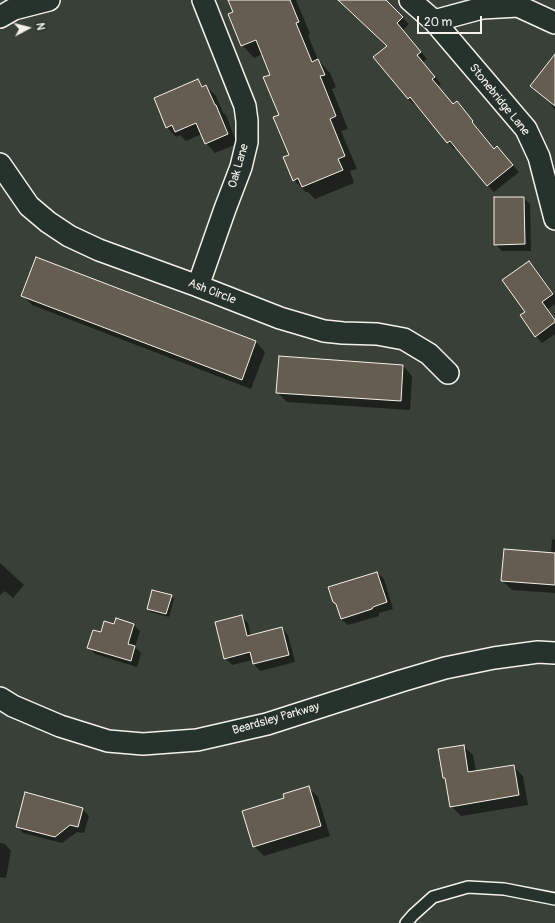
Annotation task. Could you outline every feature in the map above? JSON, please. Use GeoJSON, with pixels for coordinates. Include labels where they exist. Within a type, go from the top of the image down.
{"type":"FeatureCollection","features":[{"type":"Feature","properties":{"kind":"street"},"geometry":{"type":"LineString","coordinates":[[0,17],[14,9],[49,0]]}},
{"type":"Feature","properties":{"kind":"street","name":"Oak Lane"},"geometry":{"type":"LineString","coordinates":[[198,286],[241,167],[247,142],[245,106],[203,0]]}},
{"type":"Feature","properties":{"kind":"street","name":"Stonebridge Lane"},"geometry":{"type":"LineString","coordinates":[[410,0],[434,21],[547,154],[555,219]]}},
{"type":"Feature","properties":{"kind":"street"},"geometry":{"type":"LineString","coordinates":[[434,21],[482,8],[518,6],[555,23]]}},
{"type":"Feature","properties":{"kind":"street","name":"Ash Circle"},"geometry":{"type":"LineString","coordinates":[[0,164],[29,206],[48,222],[69,236],[100,250],[280,318],[324,330],[377,334],[404,339],[429,354],[448,373]]}},
{"type":"Feature","properties":{"kind":"street","name":"Beardsley Parkway"},"geometry":{"type":"LineString","coordinates":[[0,698],[13,706],[60,726],[108,741],[143,744],[197,740],[267,724],[445,668],[494,658],[538,652],[555,653]]}},
{"type":"Feature","properties":{"kind":"lane"},"geometry":{"type":"LineString","coordinates":[[406,923],[412,915],[433,897],[468,887],[504,889],[555,899]]}},
{"type":"Feature","properties":{"kind":"building"},"geometry":{"type":"Polygon","coordinates":[[[228,0],[290,0],[299,22],[296,23],[312,62],[318,59],[325,75],[320,76],[336,116],[330,119],[345,156],[338,159],[343,170],[302,187],[298,178],[293,181],[283,157],[289,155],[273,117],[279,115],[263,77],[270,75],[256,40],[241,46],[228,14],[233,12],[228,0]]]}},
{"type":"Feature","properties":{"kind":"building"},"geometry":{"type":"Polygon","coordinates":[[[338,0],[386,0],[403,17],[397,23],[421,52],[417,55],[435,77],[432,79],[453,104],[457,101],[494,149],[497,146],[513,165],[487,186],[450,141],[447,143],[410,97],[408,99],[373,57],[387,46],[338,0]]]}},
{"type":"Feature","properties":{"kind":"building"},"geometry":{"type":"Polygon","coordinates":[[[555,54],[555,106],[530,86],[555,54]]]}},
{"type":"Feature","properties":{"kind":"building"},"geometry":{"type":"Polygon","coordinates":[[[198,79],[202,87],[206,85],[228,134],[205,144],[196,123],[175,132],[172,125],[166,128],[154,98],[198,79]]]}},
{"type":"Feature","properties":{"kind":"building"},"geometry":{"type":"Polygon","coordinates":[[[494,197],[524,197],[525,244],[494,245],[494,197]]]}},
{"type":"Feature","properties":{"kind":"building"},"geometry":{"type":"Polygon","coordinates":[[[36,257],[256,341],[242,380],[21,296],[36,257]]]}},
{"type":"Feature","properties":{"kind":"building"},"geometry":{"type":"Polygon","coordinates":[[[529,261],[553,294],[542,302],[555,322],[535,337],[520,315],[525,312],[502,280],[529,261]]]}},
{"type":"Feature","properties":{"kind":"building"},"geometry":{"type":"Polygon","coordinates":[[[279,356],[403,365],[401,401],[276,393],[279,356]]]}},
{"type":"Feature","properties":{"kind":"building"},"geometry":{"type":"Polygon","coordinates":[[[504,549],[555,553],[555,585],[501,581],[504,549]]]}},
{"type":"Feature","properties":{"kind":"building"},"geometry":{"type":"Polygon","coordinates":[[[377,572],[387,602],[373,607],[372,609],[341,619],[328,587],[377,572]]]}},
{"type":"Feature","properties":{"kind":"building"},"geometry":{"type":"Polygon","coordinates":[[[152,590],[172,595],[166,614],[147,609],[152,590]]]}},
{"type":"Feature","properties":{"kind":"building"},"geometry":{"type":"Polygon","coordinates":[[[242,615],[247,636],[282,627],[289,655],[253,664],[250,652],[224,659],[215,622],[242,615]]]}},
{"type":"Feature","properties":{"kind":"building"},"geometry":{"type":"Polygon","coordinates":[[[116,618],[134,624],[128,644],[135,646],[131,661],[87,648],[93,630],[101,632],[104,621],[114,624],[116,618]]]}},
{"type":"Feature","properties":{"kind":"building"},"geometry":{"type":"Polygon","coordinates":[[[464,745],[468,772],[514,765],[519,795],[450,807],[438,749],[464,745]]]}},
{"type":"Feature","properties":{"kind":"building"},"geometry":{"type":"Polygon","coordinates":[[[309,786],[321,826],[253,847],[242,811],[284,798],[283,794],[309,786]]]}},
{"type":"Feature","properties":{"kind":"building"},"geometry":{"type":"Polygon","coordinates":[[[25,792],[83,808],[78,827],[70,825],[55,837],[16,827],[25,792]]]}}]}
